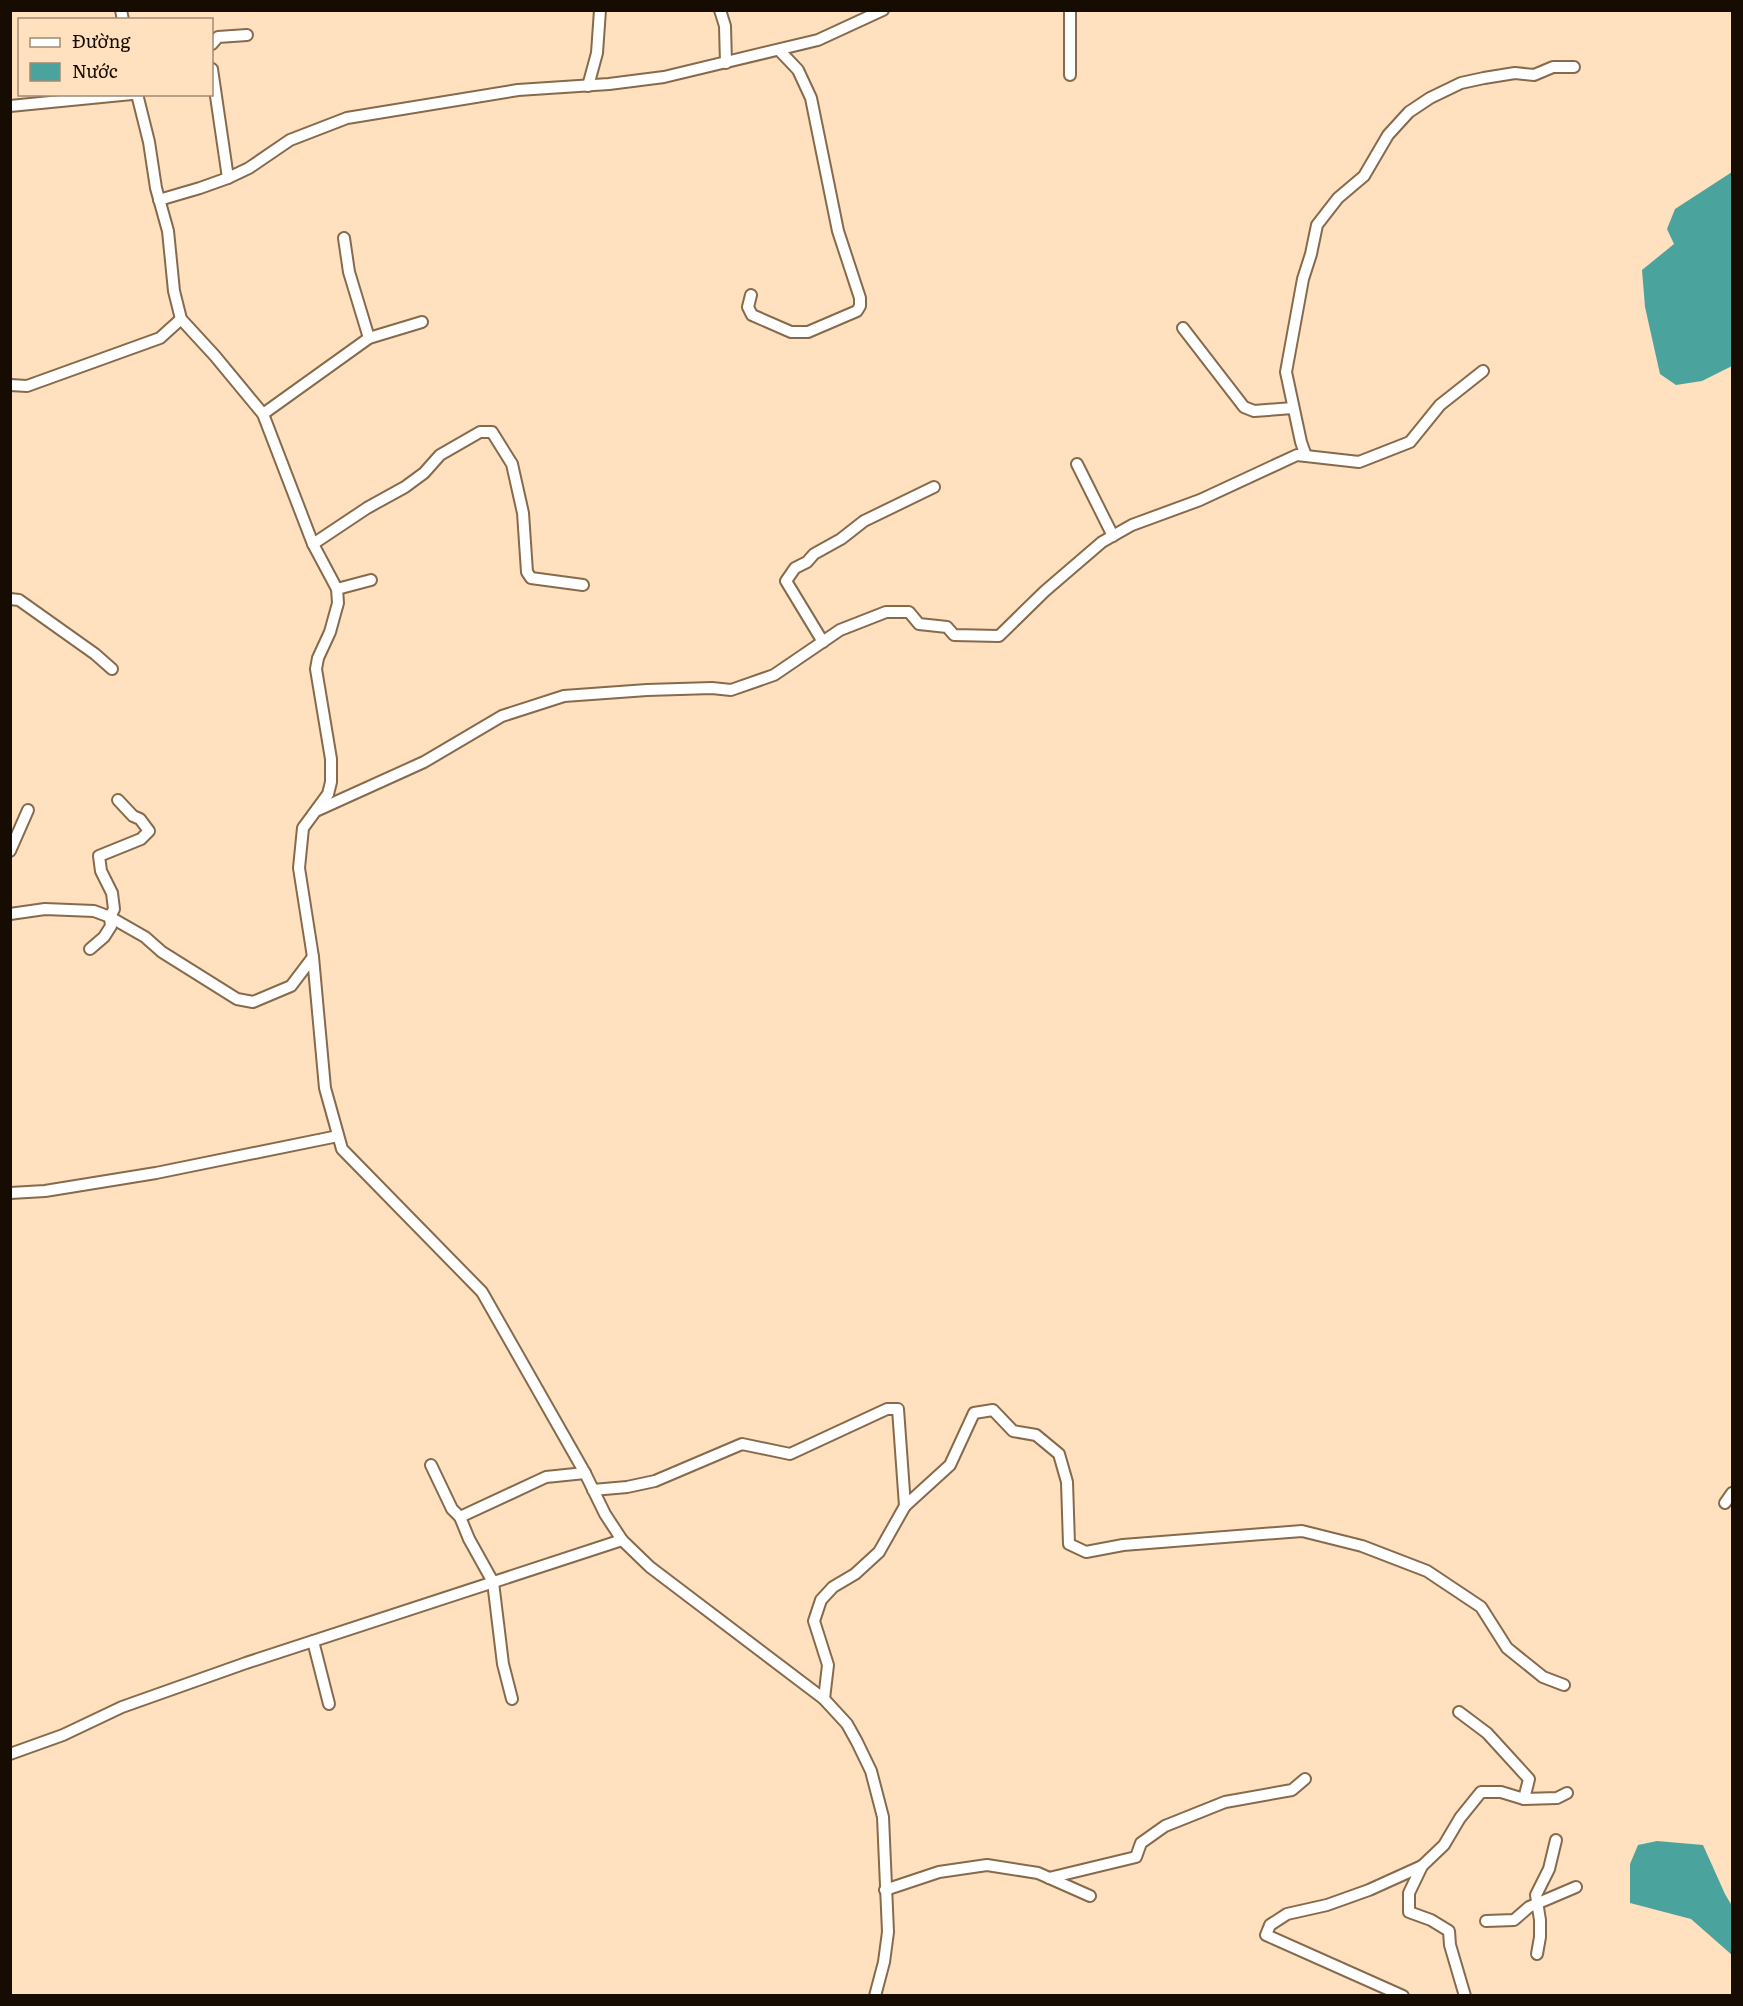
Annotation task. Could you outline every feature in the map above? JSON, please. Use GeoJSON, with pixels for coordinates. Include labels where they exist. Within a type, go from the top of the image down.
{"type":"FeatureCollection","features":[{"type":"Feature","properties":{"kind":"street"},"geometry":{"type":"LineString","coordinates":[[588,86],[597,53],[600,10]]}},
{"type":"Feature","properties":{"kind":"street"},"geometry":{"type":"LineString","coordinates":[[720,10],[725,26],[726,63]]}},
{"type":"Feature","properties":{"kind":"street"},"geometry":{"type":"LineString","coordinates":[[159,200],[200,189],[228,178],[249,168],[290,140],[347,118],[518,90],[588,86],[664,77],[818,40],[883,10]]}},
{"type":"Feature","properties":{"kind":"street"},"geometry":{"type":"LineString","coordinates":[[1070,10],[1070,75]]}},
{"type":"Feature","properties":{"kind":"street"},"geometry":{"type":"LineString","coordinates":[[213,43],[218,37],[247,35]]}},
{"type":"Feature","properties":{"kind":"street"},"geometry":{"type":"LineString","coordinates":[[751,294],[748,308],[752,315],[791,332],[808,332],[857,310],[860,306],[860,298],[838,231],[811,98],[798,70],[779,50]]}},
{"type":"Feature","properties":{"kind":"street"},"geometry":{"type":"LineString","coordinates":[[1306,456],[1286,372],[1303,279],[1317,225],[1338,198],[1364,176],[1388,135],[1409,112],[1430,98],[1461,83],[1515,73],[1534,75],[1553,67],[1574,67]]}},
{"type":"Feature","properties":{"kind":"street"},"geometry":{"type":"LineString","coordinates":[[213,74],[228,178]]}},
{"type":"Feature","properties":{"kind":"street"},"geometry":{"type":"LineString","coordinates":[[10,106],[112,96]]}},
{"type":"Feature","properties":{"kind":"street"},"geometry":{"type":"LineString","coordinates":[[138,96],[149,142],[159,200],[168,231],[174,291],[181,319],[263,414],[314,544],[337,589],[339,603],[316,669],[331,759],[331,782],[328,794],[303,828],[299,868],[313,957],[326,1088],[342,1149],[482,1293],[585,1473],[605,1514],[622,1540],[650,1567],[824,1699],[847,1724],[871,1771],[884,1817],[888,1932],[884,1962],[874,1995]]}},
{"type":"Feature","properties":{"kind":"street"},"geometry":{"type":"LineString","coordinates":[[345,238],[350,272],[369,339]]}},
{"type":"Feature","properties":{"kind":"street"},"geometry":{"type":"LineString","coordinates":[[10,385],[27,386],[127,352],[160,339],[181,319]]}},
{"type":"Feature","properties":{"kind":"street"},"geometry":{"type":"LineString","coordinates":[[263,414],[369,339],[422,322]]}},
{"type":"Feature","properties":{"kind":"street"},"geometry":{"type":"LineString","coordinates":[[1183,328],[1244,407],[1254,411],[1293,408]]}},
{"type":"Feature","properties":{"kind":"street"},"geometry":{"type":"LineString","coordinates":[[315,812],[424,762],[502,716],[564,696],[647,690],[712,688],[731,690],[774,675],[840,630],[886,612],[909,612],[920,624],[947,627],[954,635],[999,636],[1045,591],[1102,542],[1132,525],[1200,500],[1297,455],[1359,462],[1410,442],[1440,405],[1483,370]]}},
{"type":"Feature","properties":{"kind":"street"},"geometry":{"type":"LineString","coordinates":[[314,544],[367,508],[405,488],[424,473],[440,455],[480,432],[492,432],[512,464],[523,513],[527,572],[531,578],[584,585]]}},
{"type":"Feature","properties":{"kind":"street"},"geometry":{"type":"LineString","coordinates":[[1077,464],[1113,536]]}},
{"type":"Feature","properties":{"kind":"street"},"geometry":{"type":"LineString","coordinates":[[823,642],[786,581],[791,572],[875,514],[934,488]]}},
{"type":"Feature","properties":{"kind":"street"},"geometry":{"type":"LineString","coordinates":[[337,589],[371,580]]}},
{"type":"Feature","properties":{"kind":"street"},"geometry":{"type":"LineString","coordinates":[[10,599],[20,600],[95,654],[112,669]]}},
{"type":"Feature","properties":{"kind":"street"},"geometry":{"type":"LineString","coordinates":[[90,949],[104,937],[111,926],[110,917],[114,909],[112,893],[101,871],[99,856],[141,838],[149,831],[140,819],[133,816],[118,800]]}},
{"type":"Feature","properties":{"kind":"street"},"geometry":{"type":"LineString","coordinates":[[10,851],[28,810]]}},
{"type":"Feature","properties":{"kind":"street"},"geometry":{"type":"LineString","coordinates":[[10,914],[45,909],[94,911],[110,917],[145,937],[162,952],[237,999],[253,1002],[291,986],[313,957]]}},
{"type":"Feature","properties":{"kind":"street"},"geometry":{"type":"LineString","coordinates":[[10,1193],[45,1191],[156,1173],[338,1136]]}},
{"type":"Feature","properties":{"kind":"street"},"geometry":{"type":"LineString","coordinates":[[593,1490],[627,1487],[655,1481],[742,1444],[790,1454],[887,1409],[898,1409],[905,1506]]}},
{"type":"Feature","properties":{"kind":"street"},"geometry":{"type":"LineString","coordinates":[[824,1699],[828,1665],[814,1621],[821,1600],[833,1587],[855,1574],[879,1552],[905,1506],[951,1465],[974,1413],[993,1410],[1013,1431],[1036,1435],[1059,1454],[1067,1482],[1069,1544],[1086,1552],[1123,1545],[1302,1531],[1362,1546],[1427,1571],[1481,1608],[1507,1648],[1544,1677],[1564,1685]]}},
{"type":"Feature","properties":{"kind":"street"},"geometry":{"type":"LineString","coordinates":[[430,1465],[493,1582],[503,1664],[512,1699]]}},
{"type":"Feature","properties":{"kind":"street"},"geometry":{"type":"LineString","coordinates":[[460,1517],[546,1477],[585,1473]]}},
{"type":"Feature","properties":{"kind":"street"},"geometry":{"type":"LineString","coordinates":[[1725,1503],[1732,1493]]}},
{"type":"Feature","properties":{"kind":"street"},"geometry":{"type":"LineString","coordinates":[[10,1754],[63,1735],[122,1707],[313,1641],[622,1540]]}},
{"type":"Feature","properties":{"kind":"street"},"geometry":{"type":"LineString","coordinates":[[313,1641],[329,1704]]}},
{"type":"Feature","properties":{"kind":"street"},"geometry":{"type":"LineString","coordinates":[[1459,1712],[1487,1733],[1529,1779],[1524,1799]]}},
{"type":"Feature","properties":{"kind":"street"},"geometry":{"type":"LineString","coordinates":[[1049,1878],[1136,1857],[1142,1843],[1166,1826],[1225,1802],[1292,1790],[1305,1779]]}},
{"type":"Feature","properties":{"kind":"street"},"geometry":{"type":"LineString","coordinates":[[1403,1995],[1266,1935],[1270,1925],[1287,1914],[1327,1905],[1369,1890],[1422,1866],[1444,1845],[1460,1818],[1481,1792],[1501,1792],[1524,1799],[1557,1798],[1568,1793]]}},
{"type":"Feature","properties":{"kind":"street"},"geometry":{"type":"LineString","coordinates":[[1537,1954],[1540,1937],[1536,1895],[1549,1869],[1556,1840]]}},
{"type":"Feature","properties":{"kind":"street"},"geometry":{"type":"LineString","coordinates":[[885,1890],[939,1872],[987,1865],[1038,1873],[1090,1896]]}},
{"type":"Feature","properties":{"kind":"street"},"geometry":{"type":"LineString","coordinates":[[1422,1866],[1409,1893],[1409,1912],[1431,1920],[1449,1931],[1450,1945],[1465,1995]]}},
{"type":"Feature","properties":{"kind":"street"},"geometry":{"type":"LineString","coordinates":[[1486,1921],[1514,1920],[1529,1907],[1576,1887]]}},
{"type":"Feature","properties":{"kind":"water"},"geometry":{"type":"Polygon","coordinates":[[[1732,172],[1732,366],[1702,381],[1676,385],[1660,374],[1645,307],[1642,270],[1674,244],[1667,229],[1675,209],[1732,172]]]}},
{"type":"Feature","properties":{"kind":"water"},"geometry":{"type":"Polygon","coordinates":[[[1657,1841],[1703,1845],[1732,1906],[1732,1955],[1691,1919],[1630,1903],[1630,1864],[1638,1845],[1657,1841]]]}}]}
